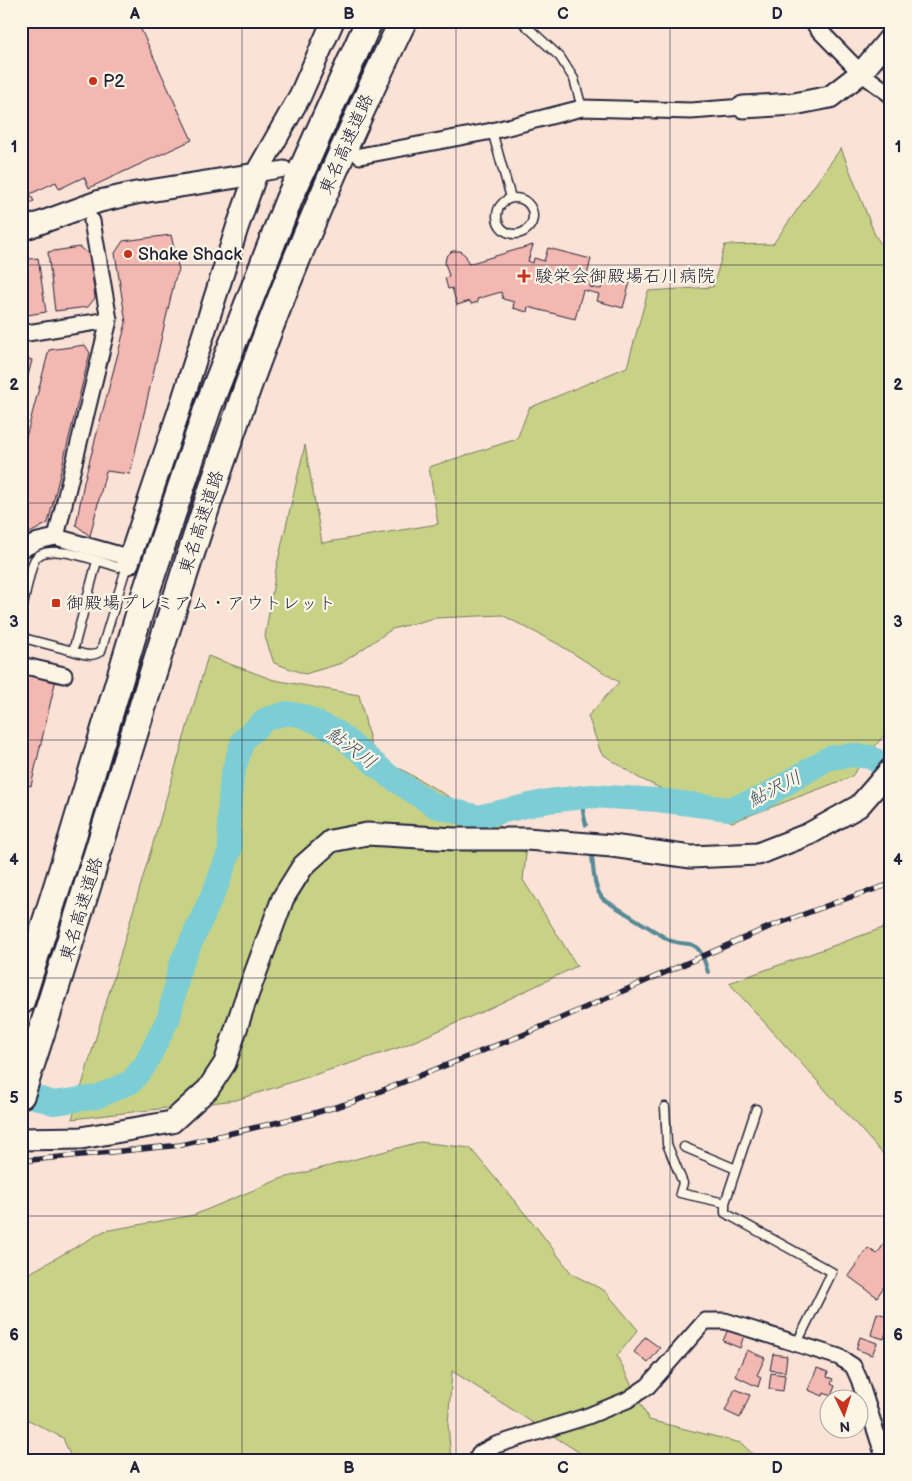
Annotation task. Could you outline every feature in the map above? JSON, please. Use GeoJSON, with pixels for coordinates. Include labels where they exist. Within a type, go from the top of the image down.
{"type":"FeatureCollection","features":[{"type":"Feature","properties":{"kind":"highway","name":"東名高速道路"},"geometry":{"type":"LineString","coordinates":[[21,1001],[72,840],[144,598],[208,407],[289,199],[369,21]]}},
{"type":"Feature","properties":{"kind":"highway","name":"東名高速道路"},"geometry":{"type":"LineString","coordinates":[[21,1095],[173,607],[238,413],[275,314],[318,208],[403,21]]}},
{"type":"Feature","properties":{"kind":"street"},"geometry":{"type":"LineString","coordinates":[[21,550],[38,541],[56,537],[124,559],[183,399],[256,174],[300,96],[333,21]]}},
{"type":"Feature","properties":{"kind":"street"},"geometry":{"type":"LineString","coordinates":[[813,21],[817,28],[861,73],[891,95]]}},
{"type":"Feature","properties":{"kind":"street"},"geometry":{"type":"LineString","coordinates":[[360,156],[492,131],[582,108],[691,111],[794,104],[830,97],[861,73],[891,37]]}},
{"type":"Feature","properties":{"kind":"street"},"geometry":{"type":"LineString","coordinates":[[21,230],[109,199],[284,169]]}},
{"type":"Feature","properties":{"kind":"street"},"geometry":{"type":"LineString","coordinates":[[56,537],[109,320],[92,221]]}},
{"type":"Feature","properties":{"kind":"street"},"geometry":{"type":"LineString","coordinates":[[21,334],[109,320]]}},
{"type":"Feature","properties":{"kind":"street"},"geometry":{"type":"LineString","coordinates":[[21,665],[64,675]]}},
{"type":"Feature","properties":{"kind":"street"},"geometry":{"type":"LineString","coordinates":[[21,1139],[80,1138],[172,1122],[208,1089],[225,1063],[244,1004],[283,898],[302,866],[331,841],[367,834],[455,839],[527,839],[612,846],[691,857],[758,854],[809,834],[859,806],[891,769]]}},
{"type":"Feature","properties":{"kind":"street"},"geometry":{"type":"LineString","coordinates":[[477,1460],[479,1454],[496,1446],[588,1416],[627,1400],[648,1386],[705,1321],[725,1321],[839,1357],[853,1366],[885,1460]]}},
{"type":"Feature","properties":{"kind":"lane"},"geometry":{"type":"LineString","coordinates":[[521,21],[560,57],[574,79],[582,108]]}},
{"type":"Feature","properties":{"kind":"lane"},"geometry":{"type":"LineString","coordinates":[[492,131],[511,198]]}},
{"type":"Feature","properties":{"kind":"lane"},"geometry":{"type":"LineString","coordinates":[[511,198],[523,199],[532,207],[534,212],[532,224],[523,232],[517,234],[505,231],[496,216],[501,204],[511,198]]}},
{"type":"Feature","properties":{"kind":"lane"},"geometry":{"type":"LineString","coordinates":[[21,615],[34,561],[43,552],[58,551],[118,567],[124,559]]}},
{"type":"Feature","properties":{"kind":"lane"},"geometry":{"type":"LineString","coordinates":[[21,634],[27,639],[90,656],[96,655],[101,651],[124,559]]}},
{"type":"Feature","properties":{"kind":"lane"},"geometry":{"type":"LineString","coordinates":[[73,651],[97,561]]}},
{"type":"Feature","properties":{"kind":"lane"},"geometry":{"type":"LineString","coordinates":[[665,1107],[667,1144],[683,1183],[680,1193],[725,1203]]}},
{"type":"Feature","properties":{"kind":"lane"},"geometry":{"type":"LineString","coordinates":[[756,1109],[725,1203],[725,1213],[832,1272],[797,1343]]}},
{"type":"Feature","properties":{"kind":"lane"},"geometry":{"type":"LineString","coordinates":[[684,1147],[736,1169]]}},
{"type":"Feature","properties":{"kind":"green space"},"geometry":{"type":"Polygon","coordinates":[[[841,148],[875,235],[891,259],[891,726],[851,777],[732,822],[639,778],[601,753],[588,716],[619,682],[558,644],[502,615],[435,618],[392,629],[342,663],[305,674],[274,663],[265,637],[276,569],[305,445],[322,543],[438,524],[429,467],[517,439],[529,408],[627,367],[648,291],[713,287],[725,245],[773,244],[841,148]]]}},
{"type":"Feature","properties":{"kind":"green space"},"geometry":{"type":"Polygon","coordinates":[[[208,656],[274,680],[359,695],[376,766],[401,769],[518,837],[526,855],[523,880],[577,966],[486,1010],[401,1047],[236,1100],[72,1119],[208,656]]]}},
{"type":"Feature","properties":{"kind":"green space"},"geometry":{"type":"Polygon","coordinates":[[[891,925],[891,1163],[729,983],[891,925]]]}},
{"type":"Feature","properties":{"kind":"green space"},"geometry":{"type":"Polygon","coordinates":[[[420,1142],[470,1148],[537,1228],[572,1274],[605,1291],[638,1330],[617,1356],[649,1420],[741,1443],[759,1460],[591,1460],[452,1371],[448,1424],[451,1460],[72,1460],[63,1438],[21,1416],[21,1278],[104,1231],[194,1215],[280,1179],[420,1142]]]}},
{"type":"Feature","properties":{"kind":"building","name":"P2"},"geometry":{"type":"Polygon","coordinates":[[[21,21],[137,21],[192,140],[89,188],[84,177],[59,189],[56,182],[30,194],[34,201],[21,207],[21,21]]]}},
{"type":"Feature","properties":{"kind":"building"},"geometry":{"type":"Polygon","coordinates":[[[171,235],[179,270],[175,279],[130,474],[106,471],[90,536],[76,525],[84,482],[126,323],[115,253],[123,241],[171,235]]]}},
{"type":"Feature","properties":{"kind":"building"},"geometry":{"type":"Polygon","coordinates":[[[533,245],[528,261],[533,263],[534,258],[544,261],[548,248],[591,259],[586,279],[591,280],[590,287],[602,288],[604,277],[630,282],[623,308],[597,301],[599,294],[583,290],[575,319],[528,307],[527,312],[513,308],[514,302],[503,299],[501,292],[477,299],[478,302],[471,304],[470,301],[457,305],[452,288],[448,289],[445,278],[449,276],[445,263],[446,257],[452,251],[460,251],[466,256],[468,264],[533,245]]]}},
{"type":"Feature","properties":{"kind":"building"},"geometry":{"type":"Polygon","coordinates":[[[79,247],[90,255],[95,298],[88,307],[55,311],[48,252],[79,247]]]}},
{"type":"Feature","properties":{"kind":"building"},"geometry":{"type":"Polygon","coordinates":[[[38,258],[46,312],[21,316],[21,260],[38,258]]]}},
{"type":"Feature","properties":{"kind":"building"},"geometry":{"type":"Polygon","coordinates":[[[85,345],[90,353],[48,523],[21,538],[21,456],[49,350],[85,345]]]}},
{"type":"Feature","properties":{"kind":"building"},"geometry":{"type":"Polygon","coordinates":[[[21,357],[32,360],[21,403],[21,357]]]}},
{"type":"Feature","properties":{"kind":"building"},"geometry":{"type":"Polygon","coordinates":[[[21,671],[56,679],[31,786],[21,783],[21,671]]]}},
{"type":"Feature","properties":{"kind":"building"},"geometry":{"type":"Polygon","coordinates":[[[884,1244],[891,1249],[891,1276],[877,1297],[848,1276],[868,1248],[877,1254],[884,1244]]]}},
{"type":"Feature","properties":{"kind":"building"},"geometry":{"type":"Polygon","coordinates":[[[877,1313],[891,1317],[884,1339],[871,1335],[877,1313]]]}},
{"type":"Feature","properties":{"kind":"building"},"geometry":{"type":"Polygon","coordinates":[[[728,1329],[744,1335],[740,1348],[723,1341],[728,1329]]]}},
{"type":"Feature","properties":{"kind":"building"},"geometry":{"type":"Polygon","coordinates":[[[645,1337],[660,1348],[648,1363],[634,1352],[645,1337]]]}},
{"type":"Feature","properties":{"kind":"building"},"geometry":{"type":"Polygon","coordinates":[[[860,1337],[877,1343],[872,1355],[856,1349],[860,1337]]]}},
{"type":"Feature","properties":{"kind":"building"},"geometry":{"type":"Polygon","coordinates":[[[747,1350],[765,1358],[757,1375],[761,1377],[758,1387],[735,1376],[747,1350]]]}},
{"type":"Feature","properties":{"kind":"building"},"geometry":{"type":"Polygon","coordinates":[[[773,1354],[787,1356],[785,1372],[770,1370],[773,1354]]]}},
{"type":"Feature","properties":{"kind":"building"},"geometry":{"type":"Polygon","coordinates":[[[817,1368],[828,1372],[827,1377],[833,1379],[831,1384],[835,1386],[834,1388],[820,1388],[820,1395],[808,1390],[817,1368]]]}},
{"type":"Feature","properties":{"kind":"building"},"geometry":{"type":"Polygon","coordinates":[[[771,1373],[785,1375],[783,1391],[769,1389],[771,1373]]]}},
{"type":"Feature","properties":{"kind":"building"},"geometry":{"type":"Polygon","coordinates":[[[735,1389],[750,1395],[740,1418],[725,1411],[735,1389]]]}},
{"type":"Feature","properties":{"kind":"waterway","name":"鮎沢川"},"geometry":{"type":"LineString","coordinates":[[21,1093],[54,1103],[96,1097],[131,1082],[145,1065],[169,1017],[180,966],[217,885],[230,850],[229,815],[232,776],[243,740],[266,719],[287,713],[303,716],[337,732],[389,776],[435,806],[478,817],[548,801],[592,796],[658,800],[729,809],[762,798],[829,758],[853,755],[870,757],[891,769]]}},
{"type":"Feature","properties":{"kind":"waterway"},"geometry":{"type":"LineString","coordinates":[[580,797],[586,825]]}},
{"type":"Feature","properties":{"kind":"waterway"},"geometry":{"type":"LineString","coordinates":[[592,856],[596,884],[603,899],[669,940],[693,945],[700,951],[708,972]]}},
{"type":"Feature","properties":{"kind":"railway"},"geometry":{"type":"LineString","coordinates":[[21,1161],[181,1145],[304,1116],[353,1102],[525,1034],[769,927],[891,884]]}},
{"type":"Feature","properties":{"kind":"place","name":"P2"},"geometry":{"type":"Point","coordinates":[93,81]}},
{"type":"Feature","properties":{"kind":"place","name":"Shake Shack"},"geometry":{"type":"Point","coordinates":[128,254]}},
{"type":"Feature","properties":{"kind":"place","name":"駿栄会御殿場石川病院"},"geometry":{"type":"Point","coordinates":[524,276]}},
{"type":"Feature","properties":{"kind":"place","name":"御殿場プレミアム・アウトレット"},"geometry":{"type":"Point","coordinates":[56,603]}}]}
